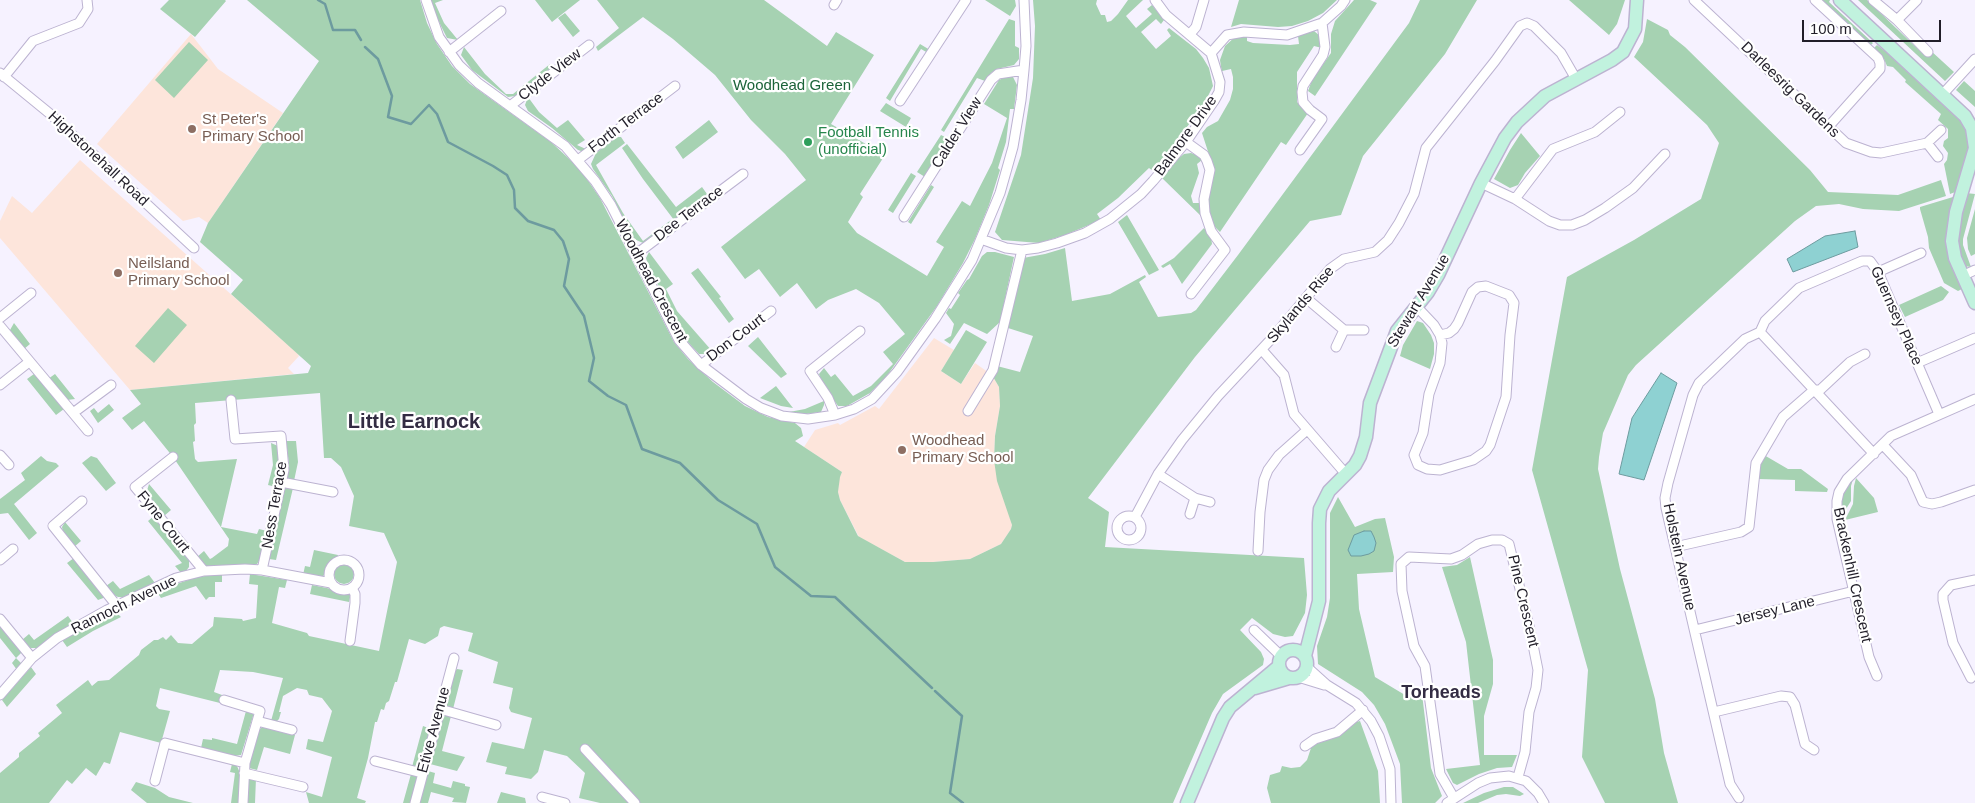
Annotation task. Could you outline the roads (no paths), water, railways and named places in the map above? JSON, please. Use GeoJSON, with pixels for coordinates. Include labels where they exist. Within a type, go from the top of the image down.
{"type":"FeatureCollection","features":[{"type":"Feature","properties":{"kind":"street"},"geometry":{"type":"LineString","coordinates":[[2,75],[33,41],[79,23],[88,9],[87,0]]}},
{"type":"Feature","properties":{"kind":"street","name":"Woodhead Crescent"},"geometry":{"type":"LineString","coordinates":[[426,0],[439,37],[449,52],[478,83],[547,132],[578,160],[595,181],[611,206],[679,340],[701,365],[738,394],[761,408],[782,416],[808,419],[835,415],[854,409],[872,399],[897,372],[972,260],[1000,193],[1013,147],[1021,100],[1026,46],[1024,0]]}},
{"type":"Feature","properties":{"kind":"street"},"geometry":{"type":"LineString","coordinates":[[900,101],[966,0]]}},
{"type":"Feature","properties":{"kind":"street"},"geometry":{"type":"LineString","coordinates":[[1155,0],[1166,15],[1211,53],[1227,35],[1244,32],[1287,35],[1322,23],[1345,0]]}},
{"type":"Feature","properties":{"kind":"street"},"geometry":{"type":"LineString","coordinates":[[1190,34],[1196,27],[1204,0]]}},
{"type":"Feature","properties":{"kind":"street","name":"Stewart Avenue"},"geometry":{"type":"LineString","coordinates":[[1306,662],[1320,588],[1320,509],[1329,491],[1355,465],[1364,446],[1370,403],[1397,331],[1428,292],[1438,275],[1494,156],[1517,122],[1546,96],[1623,52],[1635,29],[1637,0]]}},
{"type":"Feature","properties":{"kind":"street"},"geometry":{"type":"LineString","coordinates":[[1815,0],[1878,58],[1880,63],[1880,70],[1829,126]]}},
{"type":"Feature","properties":{"kind":"street"},"geometry":{"type":"LineString","coordinates":[[1840,0],[1965,116],[1972,128],[1975,148],[1953,226],[1953,249],[1962,276],[1975,303]]}},
{"type":"Feature","properties":{"kind":"street"},"geometry":{"type":"LineString","coordinates":[[1873,0],[1897,20],[1928,52]]}},
{"type":"Feature","properties":{"kind":"street"},"geometry":{"type":"LineString","coordinates":[[1897,20],[1916,0]]}},
{"type":"Feature","properties":{"kind":"street","name":"Darleesrig Gardens"},"geometry":{"type":"LineString","coordinates":[[1699,2],[1846,143],[1871,152],[1881,153],[1927,143]]}},
{"type":"Feature","properties":{"kind":"street"},"geometry":{"type":"LineString","coordinates":[[449,52],[501,11]]}},
{"type":"Feature","properties":{"kind":"street"},"geometry":{"type":"LineString","coordinates":[[1300,150],[1322,119],[1303,102],[1302,92],[1303,86],[1323,55],[1325,47],[1322,23]]}},
{"type":"Feature","properties":{"kind":"street","name":"Skylands Rise"},"geometry":{"type":"LineString","coordinates":[[1135,517],[1158,474],[1212,402],[1262,350],[1336,263],[1352,257],[1369,255],[1388,240],[1414,194],[1426,148],[1495,61],[1520,26],[1527,23],[1534,26],[1561,53],[1576,79]]}},
{"type":"Feature","properties":{"kind":"street","name":"Clyde View"},"geometry":{"type":"LineString","coordinates":[[510,106],[589,45]]}},
{"type":"Feature","properties":{"kind":"street","name":"Balmore Drive"},"geometry":{"type":"LineString","coordinates":[[981,239],[1006,248],[1022,250],[1057,243],[1085,233],[1110,219],[1142,193],[1186,142],[1214,101],[1219,92],[1220,82],[1211,53]]}},
{"type":"Feature","properties":{"kind":"street"},"geometry":{"type":"LineString","coordinates":[[1942,95],[1975,59]]}},
{"type":"Feature","properties":{"kind":"street","name":"Calder View"},"geometry":{"type":"LineString","coordinates":[[904,217],[991,80],[998,74],[1024,70]]}},
{"type":"Feature","properties":{"kind":"street","name":"Highstonehall Road"},"geometry":{"type":"LineString","coordinates":[[2,75],[49,113],[194,248]]}},
{"type":"Feature","properties":{"kind":"street","name":"Forth Terrace"},"geometry":{"type":"LineString","coordinates":[[578,160],[674,86]]}},
{"type":"Feature","properties":{"kind":"street"},"geometry":{"type":"LineString","coordinates":[[1515,199],[1553,150],[1595,132],[1620,112]]}},
{"type":"Feature","properties":{"kind":"street"},"geometry":{"type":"LineString","coordinates":[[1938,157],[1927,143],[1941,130]]}},
{"type":"Feature","properties":{"kind":"street"},"geometry":{"type":"LineString","coordinates":[[1186,142],[1204,155],[1208,161],[1210,170],[1204,199],[1205,213],[1210,231],[1225,250],[1191,294]]}},
{"type":"Feature","properties":{"kind":"street"},"geometry":{"type":"LineString","coordinates":[[1481,183],[1515,199],[1549,221],[1560,225],[1572,225],[1585,220],[1605,208],[1632,188],[1666,154]]}},
{"type":"Feature","properties":{"kind":"street","name":"Dee Terrace"},"geometry":{"type":"LineString","coordinates":[[636,255],[743,174]]}},
{"type":"Feature","properties":{"kind":"street"},"geometry":{"type":"LineString","coordinates":[[968,411],[992,370],[1022,250]]}},
{"type":"Feature","properties":{"kind":"street"},"geometry":{"type":"LineString","coordinates":[[1878,272],[1921,253]]}},
{"type":"Feature","properties":{"kind":"street","name":"Guernsey Place"},"geometry":{"type":"LineString","coordinates":[[1760,332],[1765,321],[1800,288],[1862,261],[1870,261],[1878,272],[1939,414]]}},
{"type":"Feature","properties":{"kind":"street"},"geometry":{"type":"LineString","coordinates":[[1962,276],[1975,270]]}},
{"type":"Feature","properties":{"kind":"street"},"geometry":{"type":"LineString","coordinates":[[1416,306],[1434,325],[1442,343],[1440,363],[1429,394],[1423,433],[1414,455],[1418,464],[1440,470],[1474,460],[1486,451],[1490,445],[1506,397],[1510,335],[1515,307],[1513,299],[1509,295],[1486,286],[1478,287],[1472,292],[1454,329],[1449,333],[1440,335]]}},
{"type":"Feature","properties":{"kind":"street"},"geometry":{"type":"LineString","coordinates":[[0,318],[31,293]]}},
{"type":"Feature","properties":{"kind":"street"},"geometry":{"type":"LineString","coordinates":[[1306,298],[1344,330],[1364,330]]}},
{"type":"Feature","properties":{"kind":"street","name":"Don Court"},"geometry":{"type":"LineString","coordinates":[[701,365],[772,311]]}},
{"type":"Feature","properties":{"kind":"street"},"geometry":{"type":"LineString","coordinates":[[0,326],[88,431]]}},
{"type":"Feature","properties":{"kind":"street"},"geometry":{"type":"LineString","coordinates":[[1336,347],[1344,330]]}},
{"type":"Feature","properties":{"kind":"street"},"geometry":{"type":"LineString","coordinates":[[835,415],[828,398],[810,371],[860,331]]}},
{"type":"Feature","properties":{"kind":"street"},"geometry":{"type":"LineString","coordinates":[[1760,332],[1874,454]]}},
{"type":"Feature","properties":{"kind":"street","name":"Holstein Avenue"},"geometry":{"type":"LineString","coordinates":[[1739,798],[1730,784],[1665,498],[1692,394],[1699,383],[1745,339],[1760,332]]}},
{"type":"Feature","properties":{"kind":"street"},"geometry":{"type":"LineString","coordinates":[[1917,363],[1975,338]]}},
{"type":"Feature","properties":{"kind":"street"},"geometry":{"type":"LineString","coordinates":[[1262,350],[1284,375],[1292,408],[1307,430],[1346,472]]}},
{"type":"Feature","properties":{"kind":"street"},"geometry":{"type":"LineString","coordinates":[[1675,547],[1741,532],[1749,527],[1757,460],[1783,417],[1814,390],[1820,390],[1850,362],[1865,354]]}},
{"type":"Feature","properties":{"kind":"street"},"geometry":{"type":"LineString","coordinates":[[0,385],[29,362]]}},
{"type":"Feature","properties":{"kind":"street"},"geometry":{"type":"LineString","coordinates":[[73,413],[111,384]]}},
{"type":"Feature","properties":{"kind":"street","name":"Brackenhill Crescent"},"geometry":{"type":"LineString","coordinates":[[1877,676],[1869,657],[1838,519],[1836,501],[1839,492],[1847,479],[1898,433],[1975,398]]}},
{"type":"Feature","properties":{"kind":"street","name":"Ness Terrace"},"geometry":{"type":"LineString","coordinates":[[232,400],[235,439],[281,436],[284,458],[281,482],[262,570]]}},
{"type":"Feature","properties":{"kind":"street"},"geometry":{"type":"LineString","coordinates":[[1258,551],[1260,512],[1264,480],[1268,470],[1279,455],[1307,430]]}},
{"type":"Feature","properties":{"kind":"street"},"geometry":{"type":"LineString","coordinates":[[1883,445],[1911,475],[1923,502],[1932,504],[1942,502],[1975,490]]}},
{"type":"Feature","properties":{"kind":"street"},"geometry":{"type":"LineString","coordinates":[[0,455],[9,465]]}},
{"type":"Feature","properties":{"kind":"street","name":"Fyne Court"},"geometry":{"type":"LineString","coordinates":[[174,457],[135,487],[204,571]]}},
{"type":"Feature","properties":{"kind":"street"},"geometry":{"type":"LineString","coordinates":[[1158,474],[1194,498],[1210,502]]}},
{"type":"Feature","properties":{"kind":"street"},"geometry":{"type":"LineString","coordinates":[[281,482],[333,492]]}},
{"type":"Feature","properties":{"kind":"street"},"geometry":{"type":"LineString","coordinates":[[1190,514],[1194,498]]}},
{"type":"Feature","properties":{"kind":"street"},"geometry":{"type":"LineString","coordinates":[[82,501],[53,526],[117,606]]}},
{"type":"Feature","properties":{"kind":"street","name":"Pine Crescent"},"geometry":{"type":"LineString","coordinates":[[1450,800],[1440,774],[1425,666],[1414,646],[1402,591],[1401,564],[1409,558],[1450,559],[1462,555],[1478,544],[1492,540],[1505,540],[1509,544],[1538,670],[1536,688],[1529,712],[1525,752],[1518,777]]}},
{"type":"Feature","properties":{"kind":"street"},"geometry":{"type":"LineString","coordinates":[[0,560],[12,549]]}},
{"type":"Feature","properties":{"kind":"street"},"geometry":{"type":"LineString","coordinates":[[347,560],[356,565],[359,574],[358,581],[352,588],[338,589],[331,583],[330,568],[337,561],[347,560]]}},
{"type":"Feature","properties":{"kind":"street","name":"Rannoch Avenue"},"geometry":{"type":"LineString","coordinates":[[0,695],[32,658],[57,638],[78,625],[176,578],[204,571],[262,570],[331,583]]}},
{"type":"Feature","properties":{"kind":"street"},"geometry":{"type":"LineString","coordinates":[[1971,678],[1953,643],[1942,600],[1943,594],[1951,585],[1975,580]]}},
{"type":"Feature","properties":{"kind":"street"},"geometry":{"type":"LineString","coordinates":[[350,641],[355,603],[355,594],[352,588]]}},
{"type":"Feature","properties":{"kind":"street","name":"Jersey Lane"},"geometry":{"type":"LineString","coordinates":[[1695,630],[1854,591]]}},
{"type":"Feature","properties":{"kind":"street"},"geometry":{"type":"LineString","coordinates":[[0,619],[32,658]]}},
{"type":"Feature","properties":{"kind":"street"},"geometry":{"type":"LineString","coordinates":[[1254,630],[1284,657]]}},
{"type":"Feature","properties":{"kind":"street"},"geometry":{"type":"LineString","coordinates":[[1187,803],[1223,718],[1230,707],[1311,630]]}},
{"type":"Feature","properties":{"kind":"street"},"geometry":{"type":"LineString","coordinates":[[1284,657],[1299,652],[1327,685],[1346,696],[1363,710],[1379,736],[1390,769],[1391,803]]}},
{"type":"Feature","properties":{"kind":"street"},"geometry":{"type":"LineString","coordinates":[[1284,657],[1280,671],[1293,678],[1327,685]]}},
{"type":"Feature","properties":{"kind":"street","name":"Etive Avenue"},"geometry":{"type":"LineString","coordinates":[[415,803],[454,658]]}},
{"type":"Feature","properties":{"kind":"street"},"geometry":{"type":"LineString","coordinates":[[1250,690],[1293,678],[1305,672],[1306,662]]}},
{"type":"Feature","properties":{"kind":"street"},"geometry":{"type":"LineString","coordinates":[[1714,712],[1781,696],[1790,697],[1795,705],[1805,744],[1814,750]]}},
{"type":"Feature","properties":{"kind":"street"},"geometry":{"type":"LineString","coordinates":[[224,700],[260,711],[244,768],[243,803]]}},
{"type":"Feature","properties":{"kind":"street"},"geometry":{"type":"LineString","coordinates":[[440,709],[496,724]]}},
{"type":"Feature","properties":{"kind":"street"},"geometry":{"type":"LineString","coordinates":[[1305,746],[1315,739],[1338,732],[1363,710]]}},
{"type":"Feature","properties":{"kind":"street"},"geometry":{"type":"LineString","coordinates":[[257,721],[292,730]]}},
{"type":"Feature","properties":{"kind":"street"},"geometry":{"type":"LineString","coordinates":[[155,781],[165,743],[303,787]]}},
{"type":"Feature","properties":{"kind":"street"},"geometry":{"type":"LineString","coordinates":[[585,749],[635,803]]}},
{"type":"Feature","properties":{"kind":"street"},"geometry":{"type":"LineString","coordinates":[[375,761],[422,773]]}},
{"type":"Feature","properties":{"kind":"street"},"geometry":{"type":"LineString","coordinates":[[1450,800],[1466,789],[1490,778],[1500,776],[1518,777],[1534,788],[1544,803]]}},
{"type":"Feature","properties":{"kind":"street"},"geometry":{"type":"LineString","coordinates":[[542,797],[565,803]]}},
{"type":"Feature","properties":{"kind":"waterway"},"geometry":{"type":"LineString","coordinates":[[318,0],[325,4],[333,30],[355,30],[361,40]]}},
{"type":"Feature","properties":{"kind":"waterway"},"geometry":{"type":"LineString","coordinates":[[365,47],[378,59],[392,96],[388,117],[411,124],[429,105],[437,114],[448,142],[507,175],[514,190],[515,208],[528,221],[554,230],[563,241],[569,259],[564,286],[584,316],[594,358],[589,381],[608,396],[626,405],[642,449],[680,463],[718,500],[757,524],[775,567],[811,596],[835,597],[932,688]]}},
{"type":"Feature","properties":{"kind":"waterway"},"geometry":{"type":"LineString","coordinates":[[935,691],[962,716],[950,793],[963,803]]}},
{"type":"Feature","properties":{"kind":"place","name":"St Peter's Primary School"},"geometry":{"type":"Point","coordinates":[192,129]}},
{"type":"Feature","properties":{"kind":"place","name":"Football Tennis (unofficial)"},"geometry":{"type":"Point","coordinates":[808,142]}},
{"type":"Feature","properties":{"kind":"place","name":"Neilsland Primary School"},"geometry":{"type":"Point","coordinates":[118,273]}},
{"type":"Feature","properties":{"kind":"place","name":"Woodhead Primary School"},"geometry":{"type":"Point","coordinates":[902,450]}},
{"type":"Feature","properties":{"kind":"district","name":"Little Earnock"},"geometry":{"type":"Point","coordinates":[414,422]}},
{"type":"Feature","properties":{"kind":"district","name":"Torheads"},"geometry":{"type":"Point","coordinates":[1441,693]}},
{"type":"Feature","properties":{"kind":"park label","name":"Woodhead Green"},"geometry":{"type":"Point","coordinates":[792,86]}}]}
